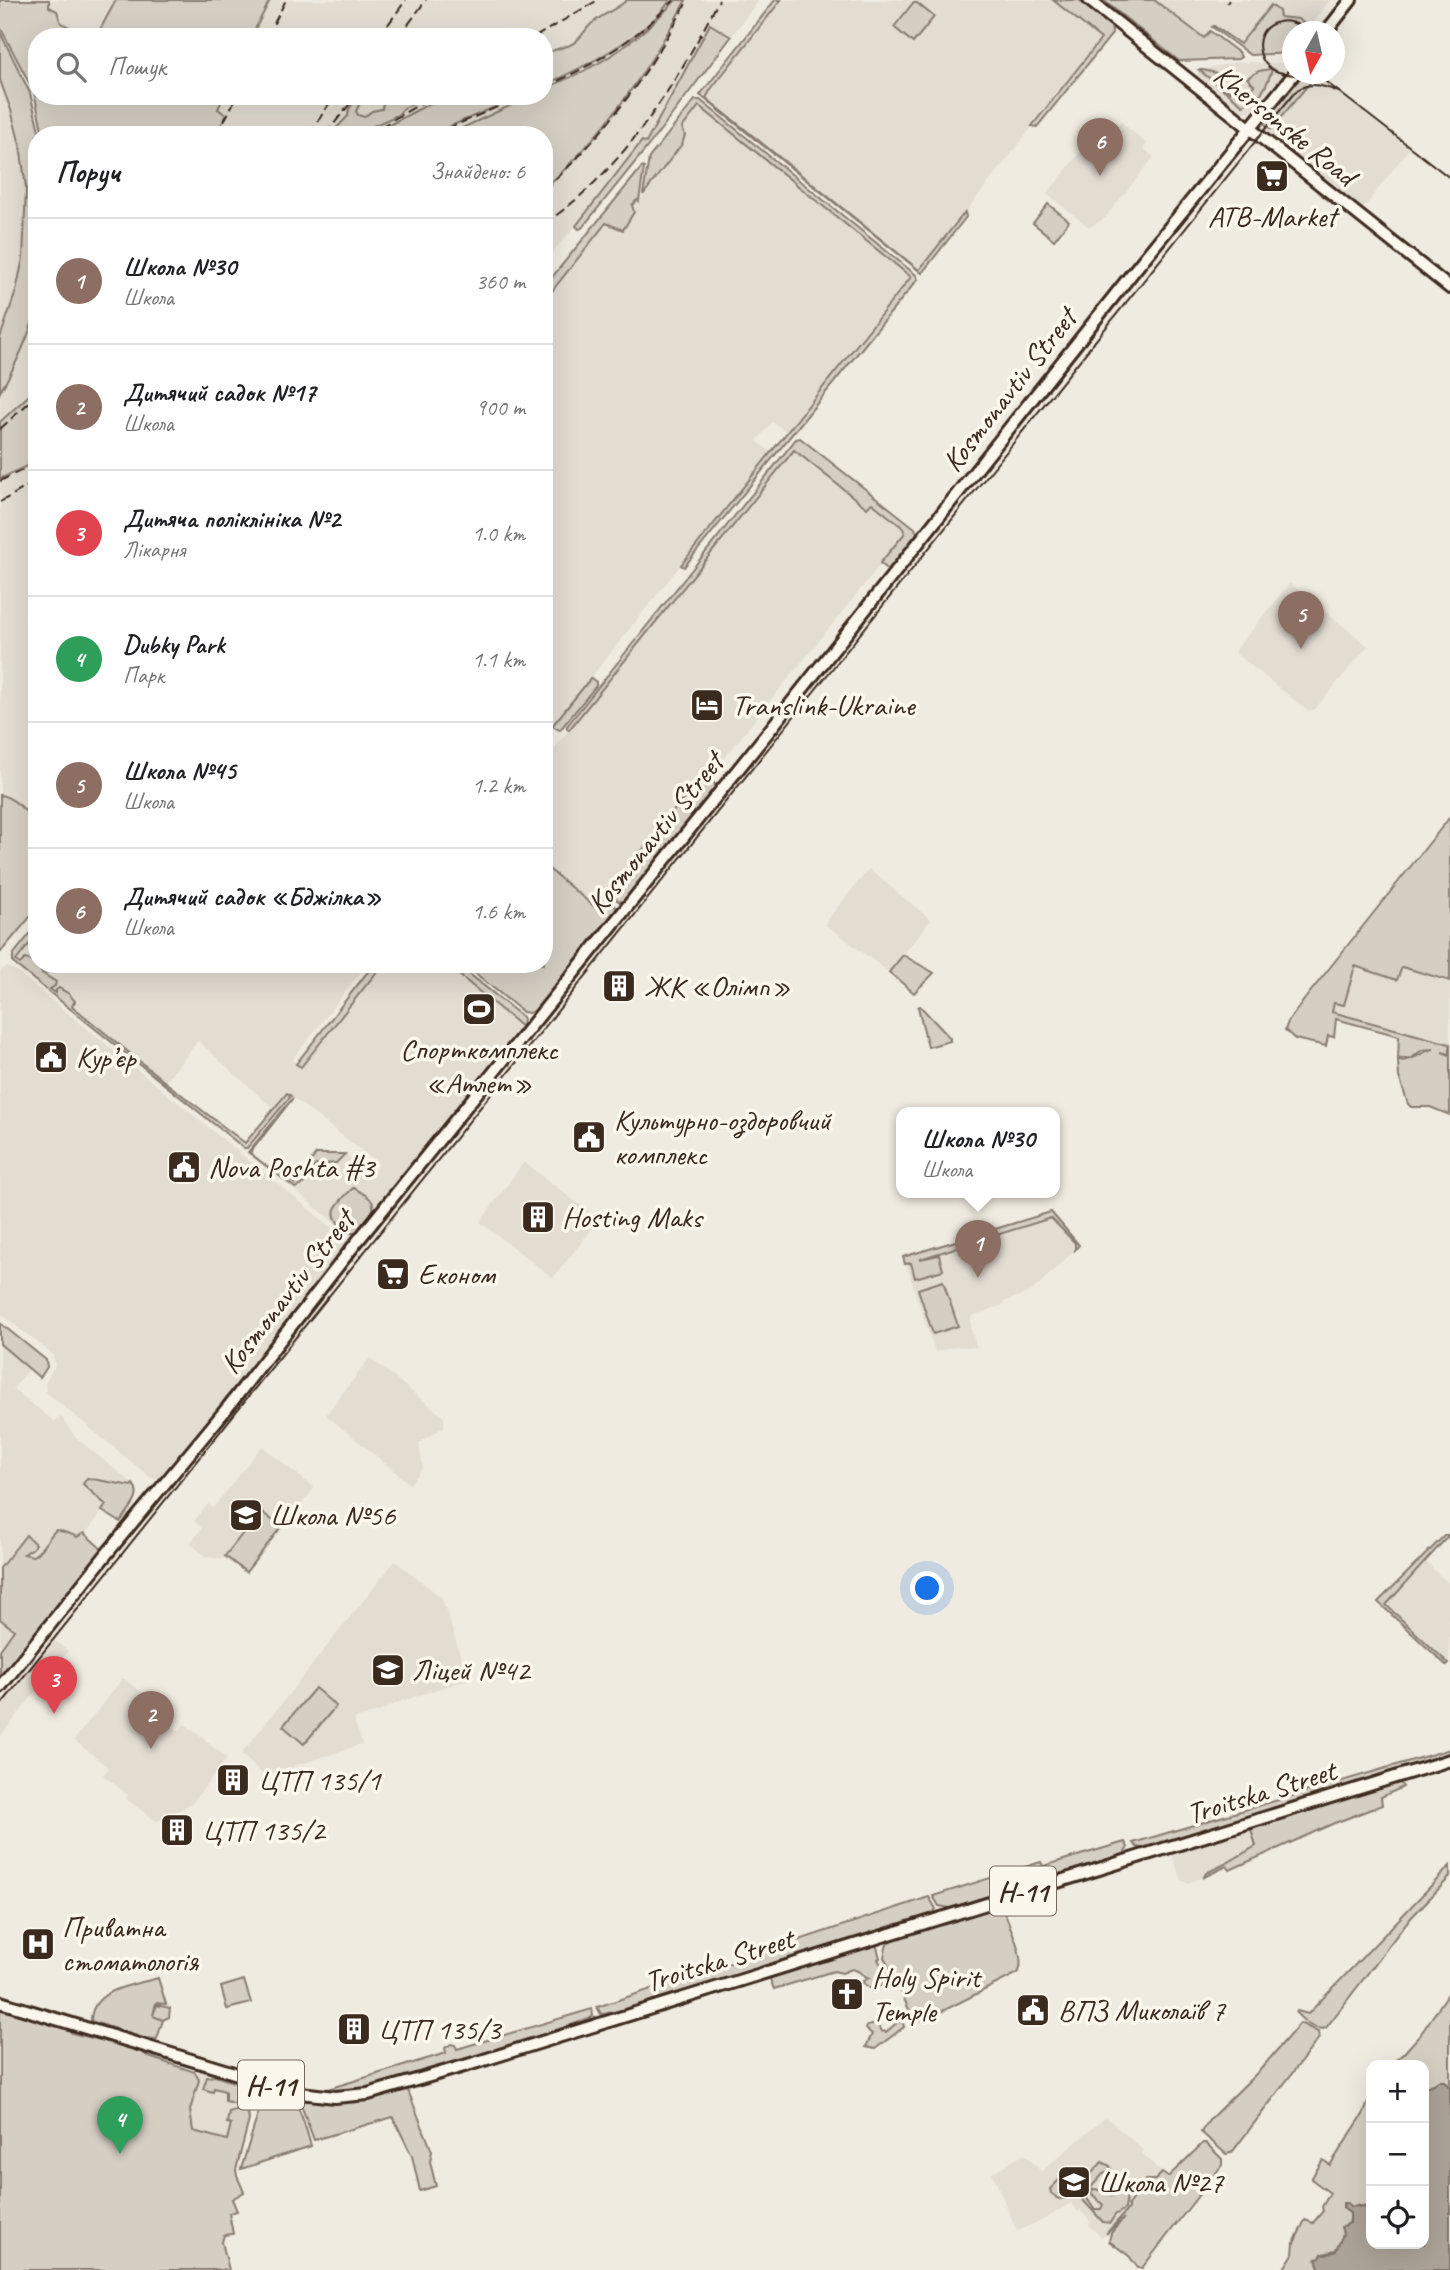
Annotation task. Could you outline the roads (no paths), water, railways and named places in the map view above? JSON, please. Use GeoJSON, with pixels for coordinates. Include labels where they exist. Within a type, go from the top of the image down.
{"type":"FeatureCollection","features":[{"type":"Feature","properties":{"kind":"main road","name":"Khersonske Road"},"geometry":{"type":"LineString","coordinates":[[1089,0],[1450,288]]}},
{"type":"Feature","properties":{"kind":"main road"},"geometry":{"type":"LineString","coordinates":[[1335,21],[1351,0]]}},
{"type":"Feature","properties":{"kind":"main road","name":"Kosmonavtiv Street"},"geometry":{"type":"LineString","coordinates":[[0,1687],[108,1550],[229,1407],[356,1243],[1286,84]]}},
{"type":"Feature","properties":{"kind":"main road","name":"Troitska Street"},"geometry":{"type":"LineString","coordinates":[[0,2002],[300,2093],[335,2097],[368,2094],[1450,1760]]}},
{"type":"Feature","properties":{"kind":"tram line"},"geometry":{"type":"LineString","coordinates":[[1282,21],[1267,27],[1259,42],[1264,62],[1282,73]]}},
{"type":"Feature","properties":{"kind":"tram line"},"geometry":{"type":"LineString","coordinates":[[1329,84],[1450,178]]}},
{"type":"Feature","properties":{"kind":"tram line"},"geometry":{"type":"LineString","coordinates":[[0,1706],[1295,92],[1311,85],[1339,92]]}},
{"type":"Feature","properties":{"kind":"railway"},"geometry":{"type":"LineString","coordinates":[[272,28],[286,0]]}},
{"type":"Feature","properties":{"kind":"railway"},"geometry":{"type":"LineString","coordinates":[[386,28],[406,0]]}},
{"type":"Feature","properties":{"kind":"railway"},"geometry":{"type":"LineString","coordinates":[[406,28],[426,0]]}},
{"type":"Feature","properties":{"kind":"railway"},"geometry":{"type":"LineString","coordinates":[[550,28],[598,0]]}},
{"type":"Feature","properties":{"kind":"railway"},"geometry":{"type":"LineString","coordinates":[[553,83],[614,50],[645,27],[674,0]]}},
{"type":"Feature","properties":{"kind":"railway"},"geometry":{"type":"LineString","coordinates":[[553,181],[587,148],[625,101],[688,0]]}},
{"type":"Feature","properties":{"kind":"railway"},"geometry":{"type":"LineString","coordinates":[[553,217],[599,178],[623,152],[666,94],[719,0]]}},
{"type":"Feature","properties":{"kind":"railway"},"geometry":{"type":"LineString","coordinates":[[222,126],[232,105]]}},
{"type":"Feature","properties":{"kind":"railway"},"geometry":{"type":"LineString","coordinates":[[315,126],[328,105]]}},
{"type":"Feature","properties":{"kind":"railway"},"geometry":{"type":"LineString","coordinates":[[332,126],[349,105]]}},
{"type":"Feature","properties":{"kind":"railway"},"geometry":{"type":"LineString","coordinates":[[382,126],[418,105]]}},
{"type":"Feature","properties":{"kind":"railway"},"geometry":{"type":"LineString","coordinates":[[454,126],[502,105]]}},
{"type":"Feature","properties":{"kind":"railway"},"geometry":{"type":"LineString","coordinates":[[0,429],[28,403]]}},
{"type":"Feature","properties":{"kind":"railway"},"geometry":{"type":"LineString","coordinates":[[0,481],[28,467]]}},
{"type":"Feature","properties":{"kind":"railway"},"geometry":{"type":"LineString","coordinates":[[0,502],[28,486]]}},
{"type":"Feature","properties":{"kind":"place","name":"Дитячий садок «Бджілка»"},"geometry":{"type":"Point","coordinates":[1100,176]}},
{"type":"Feature","properties":{"kind":"place","name":"ATB-Market"},"geometry":{"type":"Point","coordinates":[1272,176]}},
{"type":"Feature","properties":{"kind":"place","name":"Школа №45"},"geometry":{"type":"Point","coordinates":[1301,649]}},
{"type":"Feature","properties":{"kind":"place","name":"Translink-Ukraine"},"geometry":{"type":"Point","coordinates":[707,705]}},
{"type":"Feature","properties":{"kind":"place","name":"ЖК «Олімп»"},"geometry":{"type":"Point","coordinates":[619,986]}},
{"type":"Feature","properties":{"kind":"place","name":"Спорткомплекс «Атлет»"},"geometry":{"type":"Point","coordinates":[479,1009]}},
{"type":"Feature","properties":{"kind":"place","name":"Кур’єр"},"geometry":{"type":"Point","coordinates":[51,1057]}},
{"type":"Feature","properties":{"kind":"place","name":"Культурно-оздоровчий комплекс"},"geometry":{"type":"Point","coordinates":[589,1137]}},
{"type":"Feature","properties":{"kind":"place","name":"Nova Poshta #3"},"geometry":{"type":"Point","coordinates":[184,1167]}},
{"type":"Feature","properties":{"kind":"place","name":"Hosting Maks"},"geometry":{"type":"Point","coordinates":[538,1217]}},
{"type":"Feature","properties":{"kind":"place","name":"Економ"},"geometry":{"type":"Point","coordinates":[393,1274]}},
{"type":"Feature","properties":{"kind":"place","name":"Школа №30"},"geometry":{"type":"Point","coordinates":[978,1278]}},
{"type":"Feature","properties":{"kind":"place","name":"Школа №56"},"geometry":{"type":"Point","coordinates":[246,1515]}},
{"type":"Feature","properties":{"kind":"place","name":"Ліцей №42"},"geometry":{"type":"Point","coordinates":[388,1670]}},
{"type":"Feature","properties":{"kind":"place","name":"Дитяча поліклініка №2"},"geometry":{"type":"Point","coordinates":[54,1714]}},
{"type":"Feature","properties":{"kind":"place","name":"Дитячий садок №17"},"geometry":{"type":"Point","coordinates":[151,1749]}},
{"type":"Feature","properties":{"kind":"place","name":"ЦТП 135/1"},"geometry":{"type":"Point","coordinates":[233,1780]}},
{"type":"Feature","properties":{"kind":"place","name":"ЦТП 135/2"},"geometry":{"type":"Point","coordinates":[177,1830]}},
{"type":"Feature","properties":{"kind":"place","name":"Приватна стоматологія"},"geometry":{"type":"Point","coordinates":[38,1944]}},
{"type":"Feature","properties":{"kind":"place","name":"Holy Spirit Temple"},"geometry":{"type":"Point","coordinates":[847,1994]}},
{"type":"Feature","properties":{"kind":"place","name":"ВПЗ Миколаїв 7"},"geometry":{"type":"Point","coordinates":[1033,2010]}},
{"type":"Feature","properties":{"kind":"place","name":"ЦТП 135/3"},"geometry":{"type":"Point","coordinates":[354,2029]}},
{"type":"Feature","properties":{"kind":"place","name":"Dubky Park"},"geometry":{"type":"Point","coordinates":[120,2154]}},
{"type":"Feature","properties":{"kind":"place","name":"Школа №27"},"geometry":{"type":"Point","coordinates":[1074,2182]}}]}
